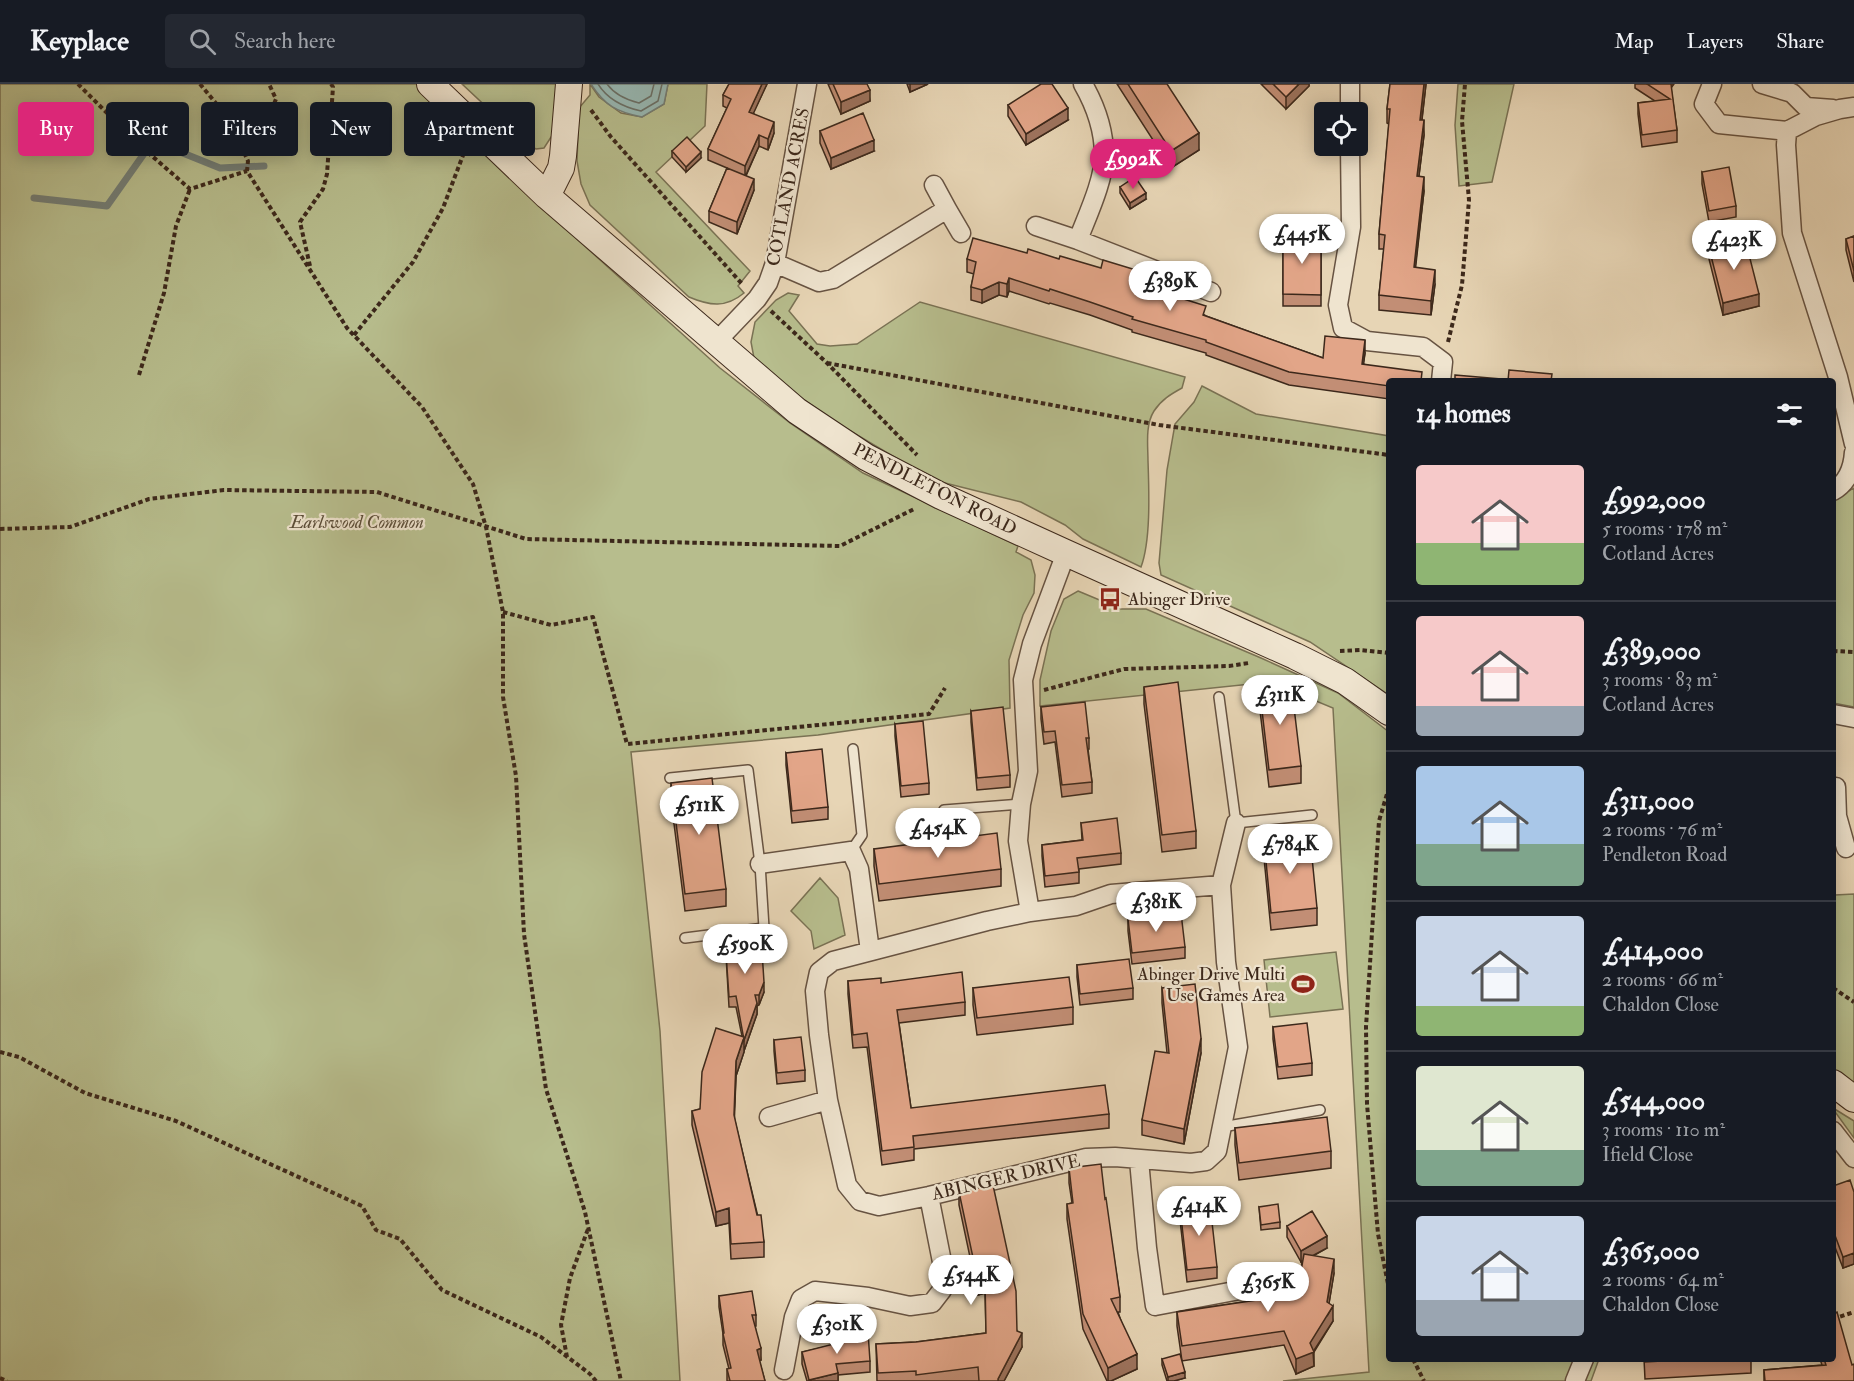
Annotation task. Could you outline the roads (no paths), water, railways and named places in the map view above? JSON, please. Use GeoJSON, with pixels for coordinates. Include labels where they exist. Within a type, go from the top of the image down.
{"type":"FeatureCollection","features":[{"type":"Feature","properties":{"kind":"street","name":"PENDLETON ROAD"},"geometry":{"type":"LineString","coordinates":[[430,84],[547,196],[716,342],[797,411],[866,457],[941,496],[1295,656],[1345,681],[1386,710]]}},
{"type":"Feature","properties":{"kind":"street","name":"COTLAND ACRES"},"geometry":{"type":"LineString","coordinates":[[716,342],[757,299],[768,284],[775,263],[807,84]]}},
{"type":"Feature","properties":{"kind":"street"},"geometry":{"type":"LineString","coordinates":[[1078,240],[1100,181],[1104,157],[1097,114],[1083,84]]}},
{"type":"Feature","properties":{"kind":"street"},"geometry":{"type":"LineString","coordinates":[[1350,84],[1350,102]]}},
{"type":"Feature","properties":{"kind":"street"},"geometry":{"type":"LineString","coordinates":[[1712,84],[1704,104],[1719,124],[1787,131],[1816,116],[1847,108]]}},
{"type":"Feature","properties":{"kind":"street"},"geometry":{"type":"LineString","coordinates":[[1762,84],[1792,93],[1806,107],[1847,108]]}},
{"type":"Feature","properties":{"kind":"street"},"geometry":{"type":"LineString","coordinates":[[547,196],[561,168],[568,88]]}},
{"type":"Feature","properties":{"kind":"street"},"geometry":{"type":"LineString","coordinates":[[1787,131],[1792,233],[1838,377],[1854,444]]}},
{"type":"Feature","properties":{"kind":"street"},"geometry":{"type":"LineString","coordinates":[[1350,156],[1351,226],[1338,305],[1343,328],[1367,341],[1423,347],[1443,362],[1441,378]]}},
{"type":"Feature","properties":{"kind":"street"},"geometry":{"type":"LineString","coordinates":[[934,185],[961,233]]}},
{"type":"Feature","properties":{"kind":"street"},"geometry":{"type":"LineString","coordinates":[[775,263],[819,282],[833,279],[947,209]]}},
{"type":"Feature","properties":{"kind":"street"},"geometry":{"type":"LineString","coordinates":[[1036,226],[1211,292]]}},
{"type":"Feature","properties":{"kind":"street"},"geometry":{"type":"LineString","coordinates":[[1836,489],[1840,487],[1853,465],[1854,452]]}},
{"type":"Feature","properties":{"kind":"street"},"geometry":{"type":"LineString","coordinates":[[1030,912],[1018,841],[1021,804],[1028,771],[1023,680],[1032,644],[1066,553]]}},
{"type":"Feature","properties":{"kind":"street"},"geometry":{"type":"LineString","coordinates":[[1836,715],[1854,718]]}},
{"type":"Feature","properties":{"kind":"street"},"geometry":{"type":"LineString","coordinates":[[1836,819],[1846,848]]}},
{"type":"Feature","properties":{"kind":"street"},"geometry":{"type":"LineString","coordinates":[[1221,885],[1236,823]]}},
{"type":"Feature","properties":{"kind":"street"},"geometry":{"type":"LineString","coordinates":[[760,864],[851,851],[860,869],[870,951]]}},
{"type":"Feature","properties":{"kind":"street","name":"ABINGER DRIVE"},"geometry":{"type":"LineString","coordinates":[[1221,885],[1227,962],[1238,1047],[1217,1151],[1206,1161],[1191,1163],[1115,1157],[1086,1158],[879,1206],[860,1201],[848,1185],[828,1100],[819,1035],[816,991],[819,972],[833,961],[1030,912],[1076,906],[1111,894],[1221,885]]}},
{"type":"Feature","properties":{"kind":"street"},"geometry":{"type":"LineString","coordinates":[[1836,1085],[1854,1099]]}},
{"type":"Feature","properties":{"kind":"street"},"geometry":{"type":"LineString","coordinates":[[769,1117],[828,1100]]}},
{"type":"Feature","properties":{"kind":"street"},"geometry":{"type":"LineString","coordinates":[[1836,1135],[1854,1158]]}},
{"type":"Feature","properties":{"kind":"street"},"geometry":{"type":"LineString","coordinates":[[1138,1160],[1155,1306],[1261,1286]]}},
{"type":"Feature","properties":{"kind":"street"},"geometry":{"type":"LineString","coordinates":[[784,1370],[801,1299],[815,1291],[868,1297],[910,1306],[932,1303],[942,1290],[943,1267],[929,1196]]}},
{"type":"Feature","properties":{"kind":"street"},"geometry":{"type":"LineString","coordinates":[[1575,1381],[1583,1362]]}},
{"type":"Feature","properties":{"kind":"lane"},"geometry":{"type":"LineString","coordinates":[[1219,697],[1236,823],[1312,815]]}},
{"type":"Feature","properties":{"kind":"lane"},"geometry":{"type":"LineString","coordinates":[[851,851],[862,835],[853,749]]}},
{"type":"Feature","properties":{"kind":"lane"},"geometry":{"type":"LineString","coordinates":[[670,778],[748,770],[760,864],[764,928],[685,938]]}},
{"type":"Feature","properties":{"kind":"lane"},"geometry":{"type":"LineString","coordinates":[[944,810],[1021,804]]}},
{"type":"Feature","properties":{"kind":"lane"},"geometry":{"type":"LineString","coordinates":[[1222,1127],[1320,1110]]}},
{"type":"Feature","properties":{"kind":"water"},"geometry":{"type":"Polygon","coordinates":[[[591,84],[668,84],[664,104],[642,117],[612,107],[601,98],[591,84]]]}},
{"type":"Feature","properties":{"kind":"waterway"},"geometry":{"type":"LineString","coordinates":[[34,198],[107,206],[153,141],[220,168],[264,166]]}},
{"type":"Feature","properties":{"kind":"place","name":"Abinger Drive"},"geometry":{"type":"Point","coordinates":[1110,599]}},
{"type":"Feature","properties":{"kind":"place","name":"Abinger Drive Multi Use Games Area"},"geometry":{"type":"Point","coordinates":[1303,984]}},
{"type":"Feature","properties":{"kind":"park label","name":"Earlswood Common"},"geometry":{"type":"Point","coordinates":[357,522]}}]}
